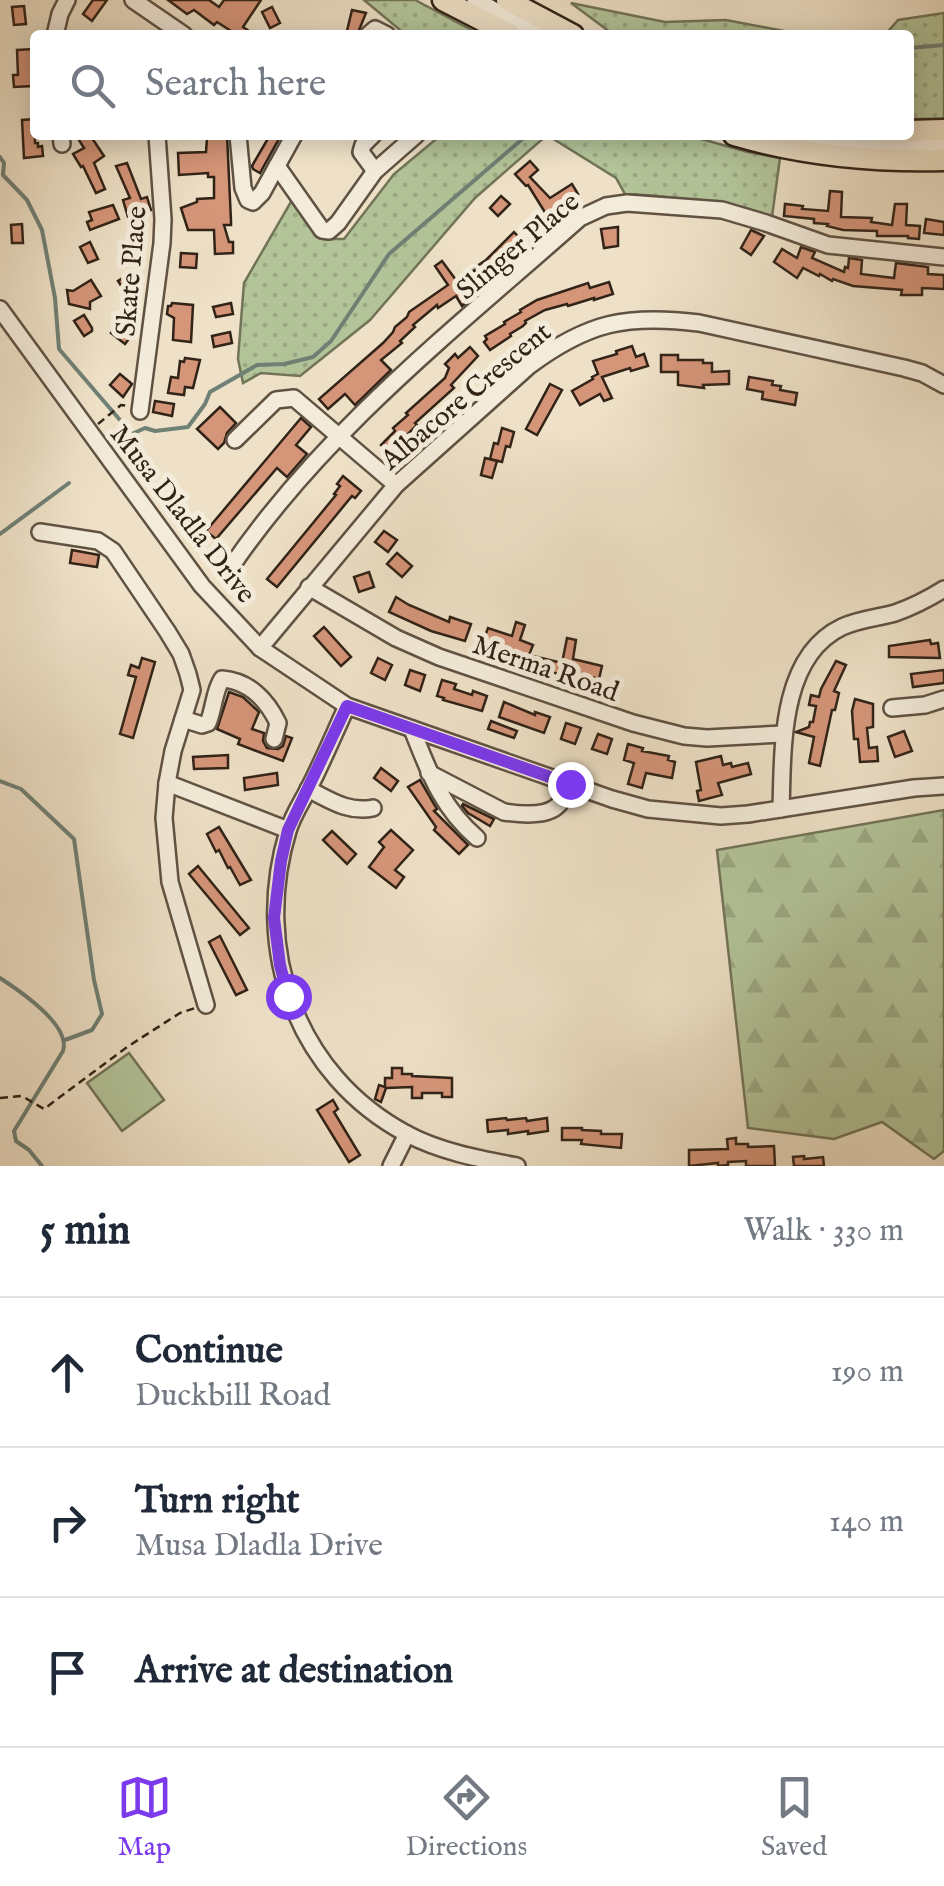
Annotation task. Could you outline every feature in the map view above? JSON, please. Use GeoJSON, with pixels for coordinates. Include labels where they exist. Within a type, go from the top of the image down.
{"type":"FeatureCollection","features":[{"type":"Feature","properties":{"kind":"main road"},"geometry":{"type":"LineString","coordinates":[[443,0],[500,30]]}},
{"type":"Feature","properties":{"kind":"main road"},"geometry":{"type":"LineString","coordinates":[[506,0],[563,30]]}},
{"type":"Feature","properties":{"kind":"main road"},"geometry":{"type":"LineString","coordinates":[[914,131],[944,130]]}},
{"type":"Feature","properties":{"kind":"main road"},"geometry":{"type":"LineString","coordinates":[[753,140],[884,160],[944,160]]}},
{"type":"Feature","properties":{"kind":"street"},"geometry":{"type":"LineString","coordinates":[[57,30],[67,0]]}},
{"type":"Feature","properties":{"kind":"street"},"geometry":{"type":"LineString","coordinates":[[133,0],[175,30]]}},
{"type":"Feature","properties":{"kind":"street"},"geometry":{"type":"LineString","coordinates":[[475,0],[532,30]]}},
{"type":"Feature","properties":{"kind":"street","name":"Skate Place"},"geometry":{"type":"LineString","coordinates":[[140,411],[162,243],[158,140]]}},
{"type":"Feature","properties":{"kind":"street"},"geometry":{"type":"LineString","coordinates":[[239,140],[248,200],[258,200],[291,140]]}},
{"type":"Feature","properties":{"kind":"street"},"geometry":{"type":"LineString","coordinates":[[368,140],[361,152],[375,171]]}},
{"type":"Feature","properties":{"kind":"street"},"geometry":{"type":"LineString","coordinates":[[277,166],[325,231],[338,223],[375,171],[410,140]]}},
{"type":"Feature","properties":{"kind":"street"},"geometry":{"type":"LineString","coordinates":[[840,140],[881,145],[944,145]]}},
{"type":"Feature","properties":{"kind":"street","name":"Slinger Place"},"geometry":{"type":"LineString","coordinates":[[228,570],[290,490],[366,408],[580,218],[606,206],[642,203],[722,210],[828,246],[944,257]]}},
{"type":"Feature","properties":{"kind":"street","name":"Musa Dladla Drive"},"geometry":{"type":"LineString","coordinates":[[0,309],[202,586],[260,648],[347,706],[648,809],[721,816],[944,786]]}},
{"type":"Feature","properties":{"kind":"street","name":"Albacore Crescent"},"geometry":{"type":"LineString","coordinates":[[260,648],[396,485],[529,366],[578,334],[606,324],[651,319],[699,323],[904,368],[944,385]]}},
{"type":"Feature","properties":{"kind":"street"},"geometry":{"type":"LineString","coordinates":[[234,440],[270,404],[290,397],[396,485]]}},
{"type":"Feature","properties":{"kind":"street"},"geometry":{"type":"LineString","coordinates":[[40,532],[98,541],[113,551],[181,654],[192,686],[173,750],[164,818],[170,882],[206,1005]]}},
{"type":"Feature","properties":{"kind":"street","name":"Merma Road"},"geometry":{"type":"LineString","coordinates":[[309,588],[396,638],[439,657],[632,723],[684,736],[783,734]]}},
{"type":"Feature","properties":{"kind":"street"},"geometry":{"type":"LineString","coordinates":[[781,809],[783,734],[800,669],[810,654],[826,636],[857,621],[924,601],[944,589]]}},
{"type":"Feature","properties":{"kind":"street"},"geometry":{"type":"LineString","coordinates":[[183,719],[208,723],[219,683],[228,678],[263,697],[278,726],[274,739]]}},
{"type":"Feature","properties":{"kind":"street"},"geometry":{"type":"LineString","coordinates":[[189,699],[215,704]]}},
{"type":"Feature","properties":{"kind":"street"},"geometry":{"type":"LineString","coordinates":[[892,708],[944,699]]}},
{"type":"Feature","properties":{"kind":"street"},"geometry":{"type":"LineString","coordinates":[[347,706],[288,830],[275,897],[280,965],[296,1016],[308,1040],[338,1079],[372,1112],[407,1134],[462,1155],[508,1165]]}},
{"type":"Feature","properties":{"kind":"street"},"geometry":{"type":"LineString","coordinates":[[412,729],[434,784],[450,811],[477,838]]}},
{"type":"Feature","properties":{"kind":"street"},"geometry":{"type":"LineString","coordinates":[[429,773],[511,813],[553,810],[570,784]]}},
{"type":"Feature","properties":{"kind":"street"},"geometry":{"type":"LineString","coordinates":[[167,783],[288,830]]}},
{"type":"Feature","properties":{"kind":"street"},"geometry":{"type":"LineString","coordinates":[[308,789],[346,808],[373,808]]}},
{"type":"Feature","properties":{"kind":"street"},"geometry":{"type":"LineString","coordinates":[[392,1166],[407,1134]]}},
{"type":"Feature","properties":{"kind":"path"},"geometry":{"type":"LineString","coordinates":[[103,420],[115,408]]}},
{"type":"Feature","properties":{"kind":"path"},"geometry":{"type":"LineString","coordinates":[[0,1098],[22,1096],[44,1109],[127,1047],[180,1013],[206,1005]]}},
{"type":"Feature","properties":{"kind":"green space"},"geometry":{"type":"Polygon","coordinates":[[[364,0],[415,0],[472,30],[400,30],[364,0]]]}},
{"type":"Feature","properties":{"kind":"green space"},"geometry":{"type":"Polygon","coordinates":[[[571,3],[665,22],[726,20],[779,30],[607,30],[571,3]]]}},
{"type":"Feature","properties":{"kind":"green space"},"geometry":{"type":"Polygon","coordinates":[[[944,13],[944,119],[914,119],[914,30],[889,30],[898,20],[944,13]]]}},
{"type":"Feature","properties":{"kind":"green space"},"geometry":{"type":"Polygon","coordinates":[[[435,140],[541,140],[475,198],[370,320],[300,376],[261,373],[243,383],[238,359],[244,283],[292,200],[323,239],[344,239],[394,174],[435,140]]]}},
{"type":"Feature","properties":{"kind":"green space"},"geometry":{"type":"Polygon","coordinates":[[[555,140],[705,140],[780,158],[772,217],[699,201],[625,194],[616,178],[555,140]]]}},
{"type":"Feature","properties":{"kind":"green space"},"geometry":{"type":"Polygon","coordinates":[[[944,810],[944,1151],[934,1159],[882,1122],[834,1139],[748,1128],[717,850],[944,810]]]}},
{"type":"Feature","properties":{"kind":"green space"},"geometry":{"type":"Polygon","coordinates":[[[129,1053],[164,1100],[122,1131],[87,1083],[129,1053]]]}},
{"type":"Feature","properties":{"kind":"building"},"geometry":{"type":"Polygon","coordinates":[[[93,0],[107,0],[92,21],[83,14],[93,0]]]}},
{"type":"Feature","properties":{"kind":"building"},"geometry":{"type":"Polygon","coordinates":[[[168,0],[209,0],[219,7],[224,0],[261,0],[243,27],[248,30],[229,30],[217,22],[214,25],[194,10],[187,14],[168,0]]]}},
{"type":"Feature","properties":{"kind":"building"},"geometry":{"type":"Polygon","coordinates":[[[24,6],[26,24],[14,25],[12,7],[24,6]]]}},
{"type":"Feature","properties":{"kind":"building"},"geometry":{"type":"Polygon","coordinates":[[[272,7],[280,23],[270,28],[262,12],[272,7]]]}},
{"type":"Feature","properties":{"kind":"building"},"geometry":{"type":"Polygon","coordinates":[[[352,10],[366,13],[359,30],[347,30],[352,10]]]}},
{"type":"Feature","properties":{"kind":"building"},"geometry":{"type":"Polygon","coordinates":[[[30,49],[30,86],[14,87],[13,75],[18,75],[17,50],[30,49]]]}},
{"type":"Feature","properties":{"kind":"building"},"geometry":{"type":"Polygon","coordinates":[[[30,119],[30,140],[42,146],[43,156],[24,158],[22,120],[30,119]]]}},
{"type":"Feature","properties":{"kind":"building"},"geometry":{"type":"Polygon","coordinates":[[[79,140],[93,140],[104,156],[94,163],[105,189],[96,193],[73,154],[84,148],[79,140]]]}},
{"type":"Feature","properties":{"kind":"building"},"geometry":{"type":"Polygon","coordinates":[[[207,140],[227,140],[231,225],[224,225],[229,242],[233,242],[233,253],[215,254],[214,230],[188,230],[181,208],[197,199],[214,198],[214,177],[208,177],[208,173],[179,175],[178,153],[206,152],[207,140]]]}},
{"type":"Feature","properties":{"kind":"building"},"geometry":{"type":"Polygon","coordinates":[[[267,140],[278,140],[260,173],[252,166],[267,140]]]}},
{"type":"Feature","properties":{"kind":"building"},"geometry":{"type":"Polygon","coordinates":[[[530,161],[538,170],[530,177],[550,198],[572,184],[578,194],[546,214],[528,185],[515,174],[530,161]]]}},
{"type":"Feature","properties":{"kind":"building"},"geometry":{"type":"Polygon","coordinates":[[[127,163],[141,199],[147,197],[151,210],[139,214],[142,221],[131,227],[123,200],[130,198],[116,166],[127,163]]]}},
{"type":"Feature","properties":{"kind":"building"},"geometry":{"type":"Polygon","coordinates":[[[830,191],[842,192],[841,217],[872,218],[871,222],[892,225],[895,204],[907,204],[906,225],[920,226],[919,239],[877,236],[877,231],[843,230],[814,223],[814,219],[784,216],[785,204],[828,211],[830,191]]]}},
{"type":"Feature","properties":{"kind":"building"},"geometry":{"type":"Polygon","coordinates":[[[501,196],[510,204],[498,216],[490,208],[501,196]]]}},
{"type":"Feature","properties":{"kind":"building"},"geometry":{"type":"Polygon","coordinates":[[[113,205],[119,219],[90,230],[89,212],[113,205]]]}},
{"type":"Feature","properties":{"kind":"building"},"geometry":{"type":"Polygon","coordinates":[[[926,219],[944,222],[944,235],[924,233],[926,219]]]}},
{"type":"Feature","properties":{"kind":"building"},"geometry":{"type":"Polygon","coordinates":[[[22,224],[23,243],[12,243],[11,225],[22,224]]]}},
{"type":"Feature","properties":{"kind":"building"},"geometry":{"type":"Polygon","coordinates":[[[618,227],[618,246],[604,248],[601,229],[618,227]]]}},
{"type":"Feature","properties":{"kind":"building"},"geometry":{"type":"Polygon","coordinates":[[[751,230],[764,236],[751,255],[741,248],[751,230]]]}},
{"type":"Feature","properties":{"kind":"building"},"geometry":{"type":"Polygon","coordinates":[[[514,232],[523,242],[492,272],[464,291],[470,299],[462,306],[456,296],[438,308],[437,305],[381,360],[391,370],[355,405],[345,394],[328,409],[319,399],[383,343],[409,312],[448,285],[435,266],[442,261],[456,280],[486,260],[514,232]]]}},
{"type":"Feature","properties":{"kind":"building"},"geometry":{"type":"Polygon","coordinates":[[[90,242],[98,259],[88,263],[80,247],[90,242]]]}},
{"type":"Feature","properties":{"kind":"building"},"geometry":{"type":"Polygon","coordinates":[[[801,247],[815,252],[812,258],[844,272],[849,258],[862,260],[861,274],[894,278],[896,263],[928,267],[928,274],[944,275],[944,289],[922,288],[922,295],[901,295],[902,290],[853,286],[803,268],[797,278],[774,262],[782,249],[797,258],[801,247]]]}},
{"type":"Feature","properties":{"kind":"building"},"geometry":{"type":"Polygon","coordinates":[[[181,253],[197,254],[196,268],[180,267],[181,253]]]}},
{"type":"Feature","properties":{"kind":"building"},"geometry":{"type":"Polygon","coordinates":[[[128,275],[139,291],[129,298],[118,281],[128,275]]]}},
{"type":"Feature","properties":{"kind":"building"},"geometry":{"type":"Polygon","coordinates":[[[91,280],[101,296],[90,302],[90,309],[69,304],[67,290],[73,291],[91,280]]]}},
{"type":"Feature","properties":{"kind":"building"},"geometry":{"type":"Polygon","coordinates":[[[609,282],[613,294],[545,310],[490,350],[484,342],[485,336],[537,300],[588,283],[590,288],[609,282]]]}},
{"type":"Feature","properties":{"kind":"building"},"geometry":{"type":"Polygon","coordinates":[[[172,303],[193,305],[191,342],[173,340],[174,318],[167,314],[172,303]]]}},
{"type":"Feature","properties":{"kind":"building"},"geometry":{"type":"Polygon","coordinates":[[[231,303],[233,314],[216,317],[213,307],[231,303]]]}},
{"type":"Feature","properties":{"kind":"building"},"geometry":{"type":"Polygon","coordinates":[[[84,315],[92,331],[84,336],[74,321],[84,315]]]}},
{"type":"Feature","properties":{"kind":"building"},"geometry":{"type":"Polygon","coordinates":[[[118,324],[132,335],[125,344],[111,333],[118,324]]]}},
{"type":"Feature","properties":{"kind":"building"},"geometry":{"type":"Polygon","coordinates":[[[230,332],[232,343],[214,347],[212,336],[230,332]]]}},
{"type":"Feature","properties":{"kind":"building"},"geometry":{"type":"Polygon","coordinates":[[[632,346],[636,357],[644,354],[648,366],[602,377],[612,398],[604,401],[600,394],[580,405],[572,391],[598,374],[593,361],[632,346]]]}},
{"type":"Feature","properties":{"kind":"building"},"geometry":{"type":"Polygon","coordinates":[[[470,347],[478,356],[451,385],[454,388],[389,453],[381,445],[395,431],[393,428],[445,378],[449,368],[445,364],[470,347]]]}},
{"type":"Feature","properties":{"kind":"building"},"geometry":{"type":"Polygon","coordinates":[[[661,355],[712,363],[712,372],[729,371],[729,384],[703,385],[704,388],[678,385],[678,372],[661,372],[661,355]]]}},
{"type":"Feature","properties":{"kind":"building"},"geometry":{"type":"Polygon","coordinates":[[[200,360],[193,388],[185,387],[184,395],[168,393],[171,377],[178,378],[180,361],[200,360]]]}},
{"type":"Feature","properties":{"kind":"building"},"geometry":{"type":"Polygon","coordinates":[[[120,374],[132,384],[123,397],[110,385],[120,374]]]}},
{"type":"Feature","properties":{"kind":"building"},"geometry":{"type":"Polygon","coordinates":[[[749,377],[773,381],[772,385],[781,386],[780,390],[797,393],[795,405],[762,399],[763,392],[747,389],[749,377]]]}},
{"type":"Feature","properties":{"kind":"building"},"geometry":{"type":"Polygon","coordinates":[[[550,384],[562,390],[537,435],[526,429],[550,384]]]}},
{"type":"Feature","properties":{"kind":"building"},"geometry":{"type":"Polygon","coordinates":[[[155,401],[174,404],[172,416],[153,412],[155,401]]]}},
{"type":"Feature","properties":{"kind":"building"},"geometry":{"type":"Polygon","coordinates":[[[220,407],[236,423],[218,449],[197,429],[220,407]]]}},
{"type":"Feature","properties":{"kind":"building"},"geometry":{"type":"Polygon","coordinates":[[[301,418],[311,427],[296,445],[307,454],[287,477],[277,468],[216,539],[206,531],[301,418]]]}},
{"type":"Feature","properties":{"kind":"building"},"geometry":{"type":"Polygon","coordinates":[[[502,428],[514,432],[502,462],[490,459],[502,428]]]}},
{"type":"Feature","properties":{"kind":"building"},"geometry":{"type":"Polygon","coordinates":[[[485,458],[497,461],[492,478],[481,475],[485,458]]]}},
{"type":"Feature","properties":{"kind":"building"},"geometry":{"type":"Polygon","coordinates":[[[343,476],[361,491],[355,498],[352,496],[277,587],[267,579],[336,495],[343,476]]]}},
{"type":"Feature","properties":{"kind":"building"},"geometry":{"type":"Polygon","coordinates":[[[384,531],[397,540],[388,552],[375,542],[384,531]]]}},
{"type":"Feature","properties":{"kind":"building"},"geometry":{"type":"Polygon","coordinates":[[[72,550],[99,555],[97,567],[70,563],[72,550]]]}},
{"type":"Feature","properties":{"kind":"building"},"geometry":{"type":"Polygon","coordinates":[[[397,553],[412,566],[402,577],[387,564],[397,553]]]}},
{"type":"Feature","properties":{"kind":"building"},"geometry":{"type":"Polygon","coordinates":[[[369,572],[374,587],[359,592],[354,577],[369,572]]]}},
{"type":"Feature","properties":{"kind":"building"},"geometry":{"type":"Polygon","coordinates":[[[396,597],[449,622],[450,617],[471,624],[465,641],[389,612],[396,597]]]}},
{"type":"Feature","properties":{"kind":"building"},"geometry":{"type":"Polygon","coordinates":[[[516,622],[525,625],[520,640],[533,645],[529,655],[562,663],[567,638],[576,640],[573,659],[602,666],[599,679],[539,669],[540,666],[519,659],[515,670],[507,667],[511,654],[482,644],[488,628],[512,636],[516,622]]]}},
{"type":"Feature","properties":{"kind":"building"},"geometry":{"type":"Polygon","coordinates":[[[324,627],[351,657],[341,666],[314,636],[324,627]]]}},
{"type":"Feature","properties":{"kind":"building"},"geometry":{"type":"Polygon","coordinates":[[[930,640],[931,644],[938,643],[940,658],[889,657],[889,646],[930,640]]]}},
{"type":"Feature","properties":{"kind":"building"},"geometry":{"type":"Polygon","coordinates":[[[142,658],[155,662],[133,738],[120,734],[136,677],[128,675],[131,665],[139,668],[142,658]]]}},
{"type":"Feature","properties":{"kind":"building"},"geometry":{"type":"Polygon","coordinates":[[[378,658],[392,665],[385,680],[371,673],[378,658]]]}},
{"type":"Feature","properties":{"kind":"building"},"geometry":{"type":"Polygon","coordinates":[[[836,661],[846,665],[834,691],[839,693],[820,766],[809,763],[814,737],[796,732],[813,722],[816,706],[809,705],[811,695],[819,697],[836,661]]]}},
{"type":"Feature","properties":{"kind":"building"},"geometry":{"type":"Polygon","coordinates":[[[410,670],[425,675],[420,691],[405,685],[410,670]]]}},
{"type":"Feature","properties":{"kind":"building"},"geometry":{"type":"Polygon","coordinates":[[[944,670],[944,683],[913,687],[911,674],[944,670]]]}},
{"type":"Feature","properties":{"kind":"building"},"geometry":{"type":"Polygon","coordinates":[[[442,680],[456,684],[454,689],[487,696],[482,711],[437,696],[442,680]]]}},
{"type":"Feature","properties":{"kind":"building"},"geometry":{"type":"Polygon","coordinates":[[[229,692],[243,697],[259,712],[252,729],[264,733],[267,748],[278,749],[286,736],[292,738],[283,761],[238,744],[240,739],[217,729],[229,692]]]}},
{"type":"Feature","properties":{"kind":"building"},"geometry":{"type":"Polygon","coordinates":[[[855,699],[873,704],[873,727],[867,728],[869,748],[877,747],[878,761],[860,762],[858,739],[854,739],[855,699]]]}},
{"type":"Feature","properties":{"kind":"building"},"geometry":{"type":"Polygon","coordinates":[[[504,702],[550,717],[544,733],[499,717],[504,702]]]}},
{"type":"Feature","properties":{"kind":"building"},"geometry":{"type":"Polygon","coordinates":[[[491,721],[517,731],[514,738],[488,729],[491,721]]]}},
{"type":"Feature","properties":{"kind":"building"},"geometry":{"type":"Polygon","coordinates":[[[566,723],[581,728],[575,744],[561,739],[566,723]]]}},
{"type":"Feature","properties":{"kind":"building"},"geometry":{"type":"Polygon","coordinates":[[[904,731],[912,751],[895,757],[888,737],[904,731]]]}},
{"type":"Feature","properties":{"kind":"building"},"geometry":{"type":"Polygon","coordinates":[[[598,734],[612,739],[607,754],[592,749],[598,734]]]}},
{"type":"Feature","properties":{"kind":"building"},"geometry":{"type":"Polygon","coordinates":[[[628,744],[669,756],[668,760],[675,762],[672,778],[646,773],[642,788],[628,784],[634,763],[624,760],[628,744]]]}},
{"type":"Feature","properties":{"kind":"building"},"geometry":{"type":"Polygon","coordinates":[[[228,755],[228,768],[194,769],[193,757],[228,755]]]}},
{"type":"Feature","properties":{"kind":"building"},"geometry":{"type":"Polygon","coordinates":[[[721,756],[723,765],[748,763],[751,774],[718,783],[722,795],[699,801],[696,762],[721,756]]]}},
{"type":"Feature","properties":{"kind":"building"},"geometry":{"type":"Polygon","coordinates":[[[381,768],[398,781],[391,791],[374,778],[381,768]]]}},
{"type":"Feature","properties":{"kind":"building"},"geometry":{"type":"Polygon","coordinates":[[[277,773],[278,785],[245,790],[244,778],[277,773]]]}},
{"type":"Feature","properties":{"kind":"building"},"geometry":{"type":"Polygon","coordinates":[[[420,780],[437,809],[434,811],[468,845],[459,854],[434,830],[436,827],[408,787],[420,780]]]}},
{"type":"Feature","properties":{"kind":"building"},"geometry":{"type":"Polygon","coordinates":[[[463,804],[494,819],[490,826],[468,813],[463,804]]]}},
{"type":"Feature","properties":{"kind":"building"},"geometry":{"type":"Polygon","coordinates":[[[219,827],[251,880],[240,885],[219,850],[216,852],[207,834],[219,827]]]}},
{"type":"Feature","properties":{"kind":"building"},"geometry":{"type":"Polygon","coordinates":[[[391,830],[413,850],[395,870],[404,877],[396,888],[369,867],[384,847],[379,842],[391,830]]]}},
{"type":"Feature","properties":{"kind":"building"},"geometry":{"type":"Polygon","coordinates":[[[332,831],[356,854],[347,864],[323,840],[332,831]]]}},
{"type":"Feature","properties":{"kind":"building"},"geometry":{"type":"Polygon","coordinates":[[[198,866],[249,928],[240,935],[189,874],[198,866]]]}},
{"type":"Feature","properties":{"kind":"building"},"geometry":{"type":"Polygon","coordinates":[[[220,936],[247,990],[236,995],[209,942],[220,936]]]}},
{"type":"Feature","properties":{"kind":"building"},"geometry":{"type":"Polygon","coordinates":[[[392,1068],[402,1068],[402,1074],[412,1076],[452,1078],[452,1097],[422,1093],[422,1098],[412,1098],[412,1087],[386,1088],[381,1102],[375,1099],[379,1085],[385,1087],[385,1078],[392,1078],[392,1068]]]}},
{"type":"Feature","properties":{"kind":"building"},"geometry":{"type":"Polygon","coordinates":[[[333,1100],[338,1109],[334,1112],[360,1155],[349,1162],[317,1110],[333,1100]]]}},
{"type":"Feature","properties":{"kind":"building"},"geometry":{"type":"Polygon","coordinates":[[[547,1118],[548,1131],[488,1132],[487,1120],[547,1118]]]}},
{"type":"Feature","properties":{"kind":"building"},"geometry":{"type":"Polygon","coordinates":[[[562,1128],[622,1134],[621,1148],[562,1140],[562,1128]]]}},
{"type":"Feature","properties":{"kind":"building"},"geometry":{"type":"Polygon","coordinates":[[[736,1138],[736,1144],[748,1147],[774,1146],[775,1166],[746,1166],[746,1161],[689,1166],[689,1150],[728,1149],[727,1139],[736,1138]]]}},
{"type":"Feature","properties":{"kind":"building"},"geometry":{"type":"Polygon","coordinates":[[[793,1157],[823,1157],[824,1166],[794,1166],[793,1157]]]}},
{"type":"Feature","properties":{"kind":"waterway"},"geometry":{"type":"LineString","coordinates":[[914,48],[944,45]]}},
{"type":"Feature","properties":{"kind":"waterway"},"geometry":{"type":"LineString","coordinates":[[124,441],[145,428],[155,431],[188,427],[210,392],[257,365],[313,357],[331,341],[389,254],[521,140]]}},
{"type":"Feature","properties":{"kind":"waterway"},"geometry":{"type":"LineString","coordinates":[[0,157],[3,175],[27,200],[42,230],[55,298],[59,349],[132,434]]}},
{"type":"Feature","properties":{"kind":"waterway"},"geometry":{"type":"LineString","coordinates":[[0,534],[69,483]]}},
{"type":"Feature","properties":{"kind":"waterway"},"geometry":{"type":"LineString","coordinates":[[0,781],[21,789],[74,839],[102,1014],[92,1030],[65,1040]]}},
{"type":"Feature","properties":{"kind":"waterway"},"geometry":{"type":"LineString","coordinates":[[0,978],[42,1010],[63,1041],[63,1051],[14,1131],[16,1141],[42,1166]]}},
{"type":"Feature","properties":{"kind":"route"},"geometry":{"type":"LineString","coordinates":[[288,996],[274,918],[281,861],[288,830],[347,706],[570,784]]}}]}
